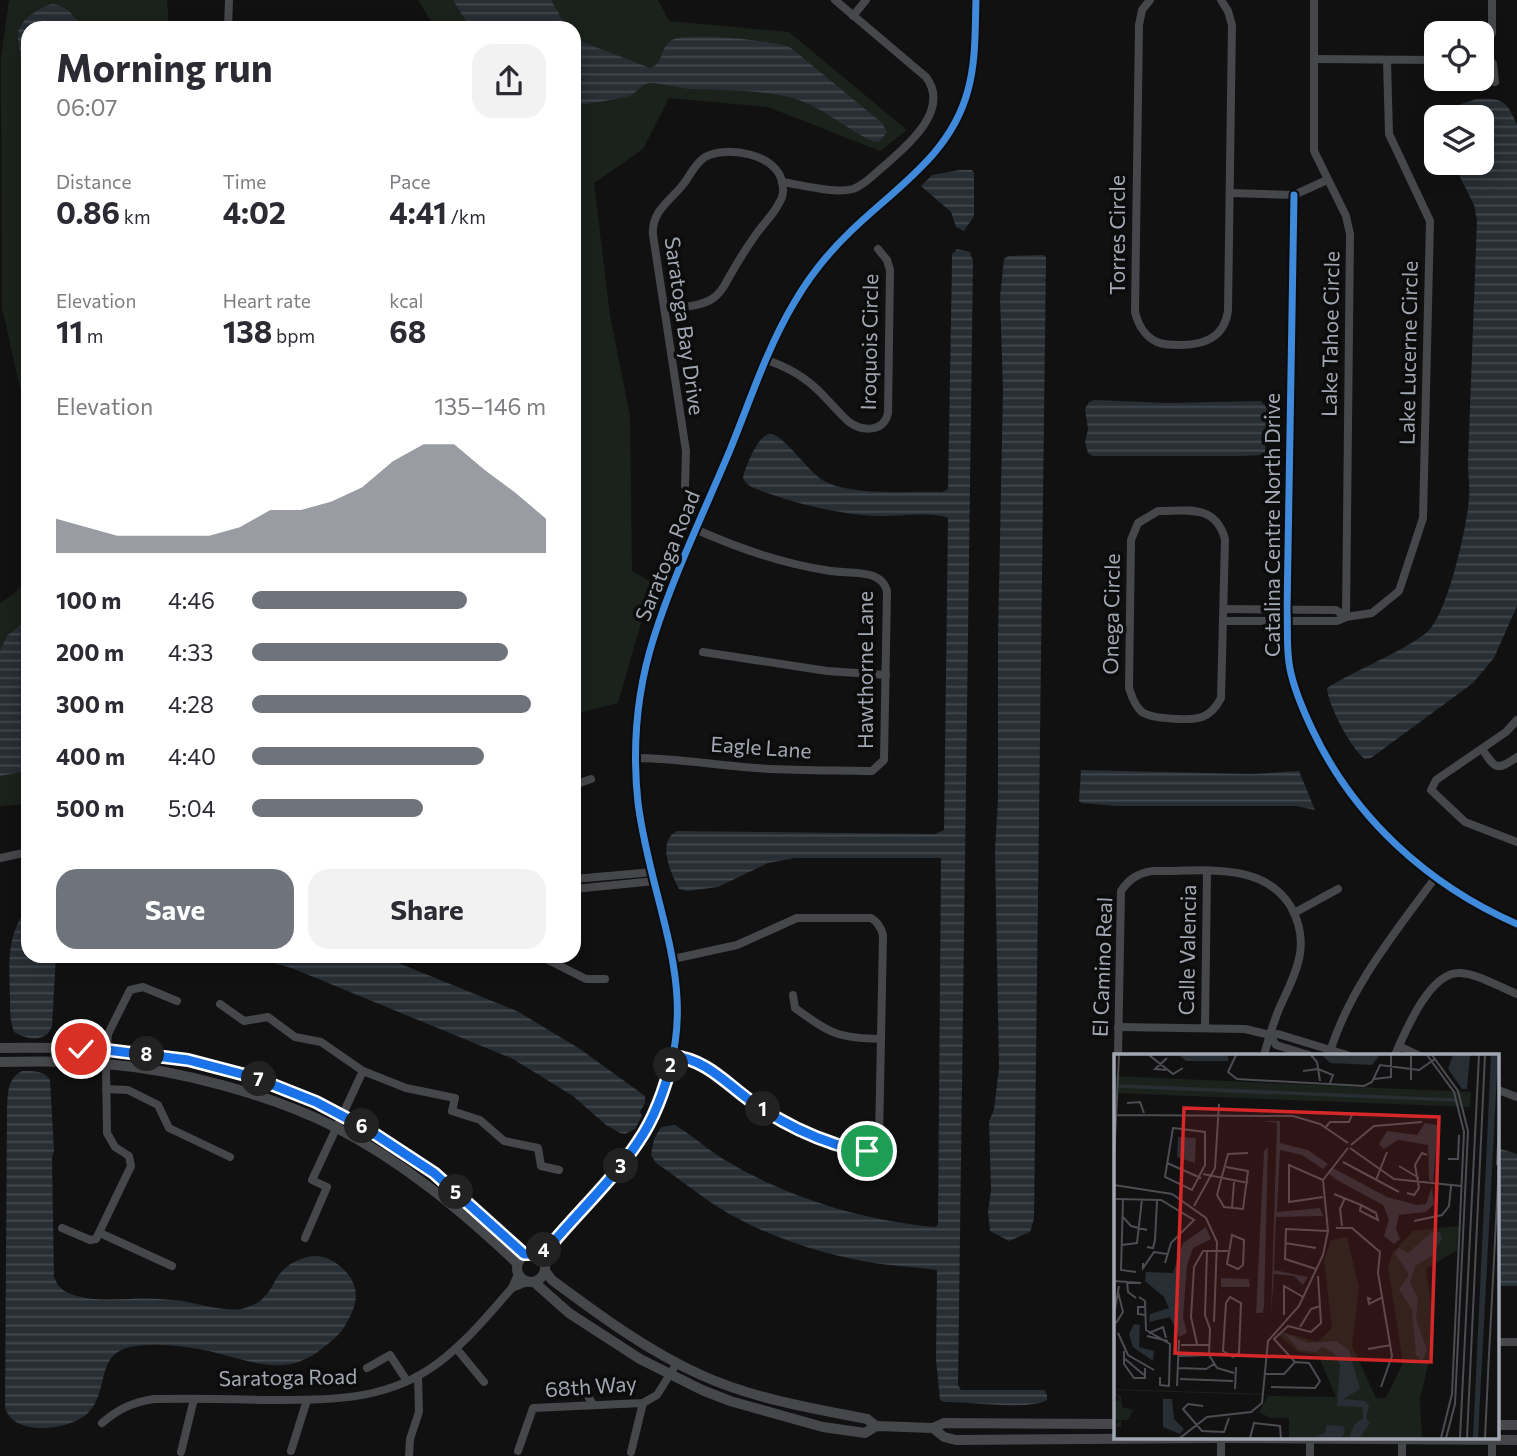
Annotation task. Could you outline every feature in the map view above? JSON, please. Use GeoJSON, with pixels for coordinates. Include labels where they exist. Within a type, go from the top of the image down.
{"type":"FeatureCollection","features":[{"type":"Feature","properties":{"kind":"street"},"geometry":{"type":"LineString","coordinates":[[228,21],[229,0]]}},
{"type":"Feature","properties":{"kind":"street"},"geometry":{"type":"LineString","coordinates":[[665,309],[706,302],[720,293],[742,255],[780,203],[782,182],[845,191],[860,186],[912,139],[932,109],[933,92],[926,77],[835,0]]}},
{"type":"Feature","properties":{"kind":"street"},"geometry":{"type":"LineString","coordinates":[[853,16],[866,0]]}},
{"type":"Feature","properties":{"kind":"street","name":"Saratoga Road"},"geometry":{"type":"LineString","coordinates":[[536,1254],[550,1246],[618,1170],[640,1140],[660,1100],[673,1056],[678,1011],[673,959],[639,804],[635,758],[638,708],[646,663],[662,614],[791,308],[819,266],[851,231],[920,170],[951,131],[961,110],[972,72],[976,0]]}},
{"type":"Feature","properties":{"kind":"street","name":"Torres Circle"},"geometry":{"type":"LineString","coordinates":[[1150,0],[1142,10],[1139,25],[1135,304],[1141,327],[1159,343],[1183,345],[1202,343],[1215,337],[1224,325],[1228,311],[1232,25],[1221,0]]}},
{"type":"Feature","properties":{"kind":"street","name":"Lake Tahoe Circle"},"geometry":{"type":"LineString","coordinates":[[1314,0],[1314,151],[1346,216],[1350,234],[1346,617]]}},
{"type":"Feature","properties":{"kind":"street"},"geometry":{"type":"LineString","coordinates":[[1492,0],[1492,21]]}},
{"type":"Feature","properties":{"kind":"street"},"geometry":{"type":"LineString","coordinates":[[1314,59],[1424,60]]}},
{"type":"Feature","properties":{"kind":"street","name":"Lake Lucerne Circle"},"geometry":{"type":"LineString","coordinates":[[1288,622],[1337,621],[1372,613],[1399,592],[1423,518],[1430,221],[1389,134],[1388,61]]}},
{"type":"Feature","properties":{"kind":"street","name":"Saratoga Bay Drive"},"geometry":{"type":"LineString","coordinates":[[685,486],[685,451],[653,223],[661,208],[697,164],[717,153],[758,156],[773,165],[782,182]]}},
{"type":"Feature","properties":{"kind":"street"},"geometry":{"type":"LineString","coordinates":[[1230,193],[1294,195],[1327,180]]}},
{"type":"Feature","properties":{"kind":"street","name":"Catalina Centre North Drive"},"geometry":{"type":"LineString","coordinates":[[1294,195],[1287,610],[1289,668],[1306,718],[1330,764],[1377,827],[1435,878],[1517,924]]}},
{"type":"Feature","properties":{"kind":"street","name":"Iroquois Circle"},"geometry":{"type":"LineString","coordinates":[[767,360],[807,380],[856,426],[873,429],[884,423],[888,413],[890,270],[887,260],[878,249]]}},
{"type":"Feature","properties":{"kind":"street","name":"Onega Circle"},"geometry":{"type":"LineString","coordinates":[[1158,511],[1200,511],[1218,522],[1225,539],[1224,621],[1223,689],[1222,698],[1217,705],[1204,716],[1194,718],[1153,717],[1142,712],[1134,702],[1129,688],[1131,540],[1138,523],[1147,515],[1158,511]]}},
{"type":"Feature","properties":{"kind":"street","name":"Hawthorne Lane"},"geometry":{"type":"LineString","coordinates":[[696,530],[807,568],[878,577],[887,591],[885,754],[881,765]]}},
{"type":"Feature","properties":{"kind":"street"},"geometry":{"type":"LineString","coordinates":[[1224,609],[1287,610]]}},
{"type":"Feature","properties":{"kind":"street","name":"Lake Lucerne Circle"},"geometry":{"type":"LineString","coordinates":[[1287,610],[1336,610],[1346,617]]}},
{"type":"Feature","properties":{"kind":"street"},"geometry":{"type":"LineString","coordinates":[[1224,621],[1288,622]]}},
{"type":"Feature","properties":{"kind":"street"},"geometry":{"type":"LineString","coordinates":[[704,652],[827,671],[886,675]]}},
{"type":"Feature","properties":{"kind":"street"},"geometry":{"type":"LineString","coordinates":[[1517,720],[1506,732],[1436,780],[1431,790],[1465,822],[1517,842]]}},
{"type":"Feature","properties":{"kind":"street"},"geometry":{"type":"LineString","coordinates":[[1482,748],[1494,766],[1502,768],[1517,757]]}},
{"type":"Feature","properties":{"kind":"street","name":"Eagle Lane"},"geometry":{"type":"LineString","coordinates":[[635,758],[794,770],[872,771],[881,765]]}},
{"type":"Feature","properties":{"kind":"street"},"geometry":{"type":"LineString","coordinates":[[581,783],[591,779]]}},
{"type":"Feature","properties":{"kind":"street"},"geometry":{"type":"LineString","coordinates":[[0,858],[21,854]]}},
{"type":"Feature","properties":{"kind":"street","name":"El Camino Real"},"geometry":{"type":"LineString","coordinates":[[1118,1054],[1121,891],[1142,872],[1236,873],[1258,878],[1277,890],[1294,913],[1301,934],[1300,957],[1264,1054]]}},
{"type":"Feature","properties":{"kind":"street","name":"Calle Valencia"},"geometry":{"type":"LineString","coordinates":[[1205,1028],[1207,872]]}},
{"type":"Feature","properties":{"kind":"street"},"geometry":{"type":"LineString","coordinates":[[581,879],[654,876]]}},
{"type":"Feature","properties":{"kind":"street"},"geometry":{"type":"LineString","coordinates":[[581,888],[654,876]]}},
{"type":"Feature","properties":{"kind":"street"},"geometry":{"type":"LineString","coordinates":[[1118,1027],[1245,1029],[1270,1035],[1278,1034],[1330,1053],[1344,1015],[1369,969],[1435,878]]}},
{"type":"Feature","properties":{"kind":"street"},"geometry":{"type":"LineString","coordinates":[[1294,913],[1338,889]]}},
{"type":"Feature","properties":{"kind":"street"},"geometry":{"type":"LineString","coordinates":[[673,959],[737,945],[780,924],[809,917],[871,918],[882,929],[883,949],[880,1135],[876,1145],[867,1151],[856,1151],[805,1132],[768,1112],[703,1064],[673,1056]]}},
{"type":"Feature","properties":{"kind":"street"},"geometry":{"type":"LineString","coordinates":[[554,963],[586,979],[605,979]]}},
{"type":"Feature","properties":{"kind":"street"},"geometry":{"type":"LineString","coordinates":[[1395,1054],[1435,983],[1448,975],[1462,973],[1473,976],[1517,994]]}},
{"type":"Feature","properties":{"kind":"street"},"geometry":{"type":"LineString","coordinates":[[62,1228],[90,1240],[96,1239],[131,1166],[132,1160],[115,1147],[107,1133],[106,1090],[108,1034],[130,990],[143,987],[177,1001]]}},
{"type":"Feature","properties":{"kind":"street"},"geometry":{"type":"LineString","coordinates":[[793,995],[795,1008],[833,1034],[856,1039],[881,1039]]}},
{"type":"Feature","properties":{"kind":"street"},"geometry":{"type":"LineString","coordinates":[[220,1004],[244,1021],[268,1017],[295,1037],[321,1042],[363,1071],[407,1088],[455,1098],[452,1111],[480,1120],[504,1141],[538,1148],[541,1166],[559,1170]]}},
{"type":"Feature","properties":{"kind":"street"},"geometry":{"type":"LineString","coordinates":[[1270,1035],[1276,1045],[1306,1054]]}},
{"type":"Feature","properties":{"kind":"street"},"geometry":{"type":"LineString","coordinates":[[1399,1046],[1416,1054]]}},
{"type":"Feature","properties":{"kind":"street"},"geometry":{"type":"LineString","coordinates":[[0,1048],[107,1057],[188,1060],[282,1087],[367,1129],[434,1173],[521,1259]]}},
{"type":"Feature","properties":{"kind":"street"},"geometry":{"type":"LineString","coordinates":[[0,1062],[107,1057],[200,1080],[286,1106],[337,1128],[400,1165],[521,1259]]}},
{"type":"Feature","properties":{"kind":"street"},"geometry":{"type":"LineString","coordinates":[[305,1238],[327,1187],[312,1180],[363,1071]]}},
{"type":"Feature","properties":{"kind":"street"},"geometry":{"type":"LineString","coordinates":[[106,1090],[128,1090],[158,1105],[169,1128],[230,1157]]}},
{"type":"Feature","properties":{"kind":"street"},"geometry":{"type":"LineString","coordinates":[[1500,1091],[1517,1097]]}},
{"type":"Feature","properties":{"kind":"street"},"geometry":{"type":"LineString","coordinates":[[100,1233],[172,1266]]}},
{"type":"Feature","properties":{"kind":"street","name":"Saratoga Road"},"geometry":{"type":"LineString","coordinates":[[545,1267],[550,1246]]}},
{"type":"Feature","properties":{"kind":"street"},"geometry":{"type":"LineString","coordinates":[[521,1259],[536,1254],[552,1280],[588,1308],[677,1363],[732,1387],[791,1405],[867,1419],[876,1426]]}},
{"type":"Feature","properties":{"kind":"street"},"geometry":{"type":"LineString","coordinates":[[521,1259],[518,1274],[569,1313],[640,1359],[730,1401],[812,1424],[865,1433],[876,1426],[933,1428],[944,1423],[1114,1424]]}},
{"type":"Feature","properties":{"kind":"street"},"geometry":{"type":"LineString","coordinates":[[531,1282],[541,1278],[545,1267]]}},
{"type":"Feature","properties":{"kind":"street","name":"Saratoga Road"},"geometry":{"type":"LineString","coordinates":[[102,1423],[120,1409],[142,1400],[307,1400],[363,1396],[407,1381],[456,1348],[512,1288],[518,1274]]}},
{"type":"Feature","properties":{"kind":"street","name":"Saratoga Road"},"geometry":{"type":"LineString","coordinates":[[512,1288],[531,1282]]}},
{"type":"Feature","properties":{"kind":"street"},"geometry":{"type":"LineString","coordinates":[[456,1348],[484,1382]]}},
{"type":"Feature","properties":{"kind":"street"},"geometry":{"type":"LineString","coordinates":[[368,1367],[390,1355],[407,1381]]}},
{"type":"Feature","properties":{"kind":"street","name":"68th Way"},"geometry":{"type":"LineString","coordinates":[[518,1451],[533,1408],[643,1403],[657,1395],[677,1363]]}},
{"type":"Feature","properties":{"kind":"street"},"geometry":{"type":"LineString","coordinates":[[409,1456],[410,1439],[419,1412],[418,1376]]}},
{"type":"Feature","properties":{"kind":"street"},"geometry":{"type":"LineString","coordinates":[[581,1383],[593,1405]]}},
{"type":"Feature","properties":{"kind":"street"},"geometry":{"type":"LineString","coordinates":[[181,1452],[194,1399]]}},
{"type":"Feature","properties":{"kind":"street"},"geometry":{"type":"LineString","coordinates":[[290,1451],[307,1400]]}},
{"type":"Feature","properties":{"kind":"street"},"geometry":{"type":"LineString","coordinates":[[631,1451],[643,1403]]}},
{"type":"Feature","properties":{"kind":"street"},"geometry":{"type":"LineString","coordinates":[[933,1428],[944,1437],[956,1440],[1517,1440]]}},
{"type":"Feature","properties":{"kind":"street"},"geometry":{"type":"LineString","coordinates":[[1221,1438],[1221,1456]]}},
{"type":"Feature","properties":{"kind":"street"},"geometry":{"type":"LineString","coordinates":[[1310,1438],[1310,1456]]}},
{"type":"Feature","properties":{"kind":"street"},"geometry":{"type":"LineString","coordinates":[[1492,1438],[1492,1456]]}},
{"type":"Feature","properties":{"kind":"street"},"geometry":{"type":"LineString","coordinates":[[1402,1440],[1402,1456]]}},
{"type":"Feature","properties":{"kind":"shaded area"},"geometry":{"type":"Polygon","coordinates":[[[9,0],[167,0],[168,21],[21,21],[21,392],[2,308],[1,59],[9,0]]]}},
{"type":"Feature","properties":{"kind":"shaded area"},"geometry":{"type":"Polygon","coordinates":[[[418,0],[658,0],[669,21],[789,32],[907,130],[880,151],[768,107],[669,98],[643,149],[594,183],[610,315],[630,416],[632,571],[655,584],[618,703],[581,712],[581,21],[431,21],[418,0]]]}},
{"type":"Feature","properties":{"kind":"shaded area"},"geometry":{"type":"Polygon","coordinates":[[[453,0],[551,0],[563,21],[466,21],[453,0]]]}},
{"type":"Feature","properties":{"kind":"shaded area"},"geometry":{"type":"Polygon","coordinates":[[[58,5],[67,9],[77,21],[24,21],[42,8],[58,5]]]}},
{"type":"Feature","properties":{"kind":"shaded area"},"geometry":{"type":"Polygon","coordinates":[[[21,26],[21,57],[18,33],[21,26]]]}},
{"type":"Feature","properties":{"kind":"shaded area"},"geometry":{"type":"Polygon","coordinates":[[[680,38],[731,38],[782,45],[791,48],[882,123],[887,132],[880,141],[874,142],[818,109],[799,100],[774,94],[688,89],[650,83],[628,97],[581,105],[581,40],[650,68],[658,63],[668,43],[680,38]]]}},
{"type":"Feature","properties":{"kind":"shaded area"},"geometry":{"type":"Polygon","coordinates":[[[1476,99],[1498,100],[1507,106],[1517,125],[1517,606],[1494,658],[1473,683],[1371,758],[1365,759],[1341,726],[1331,705],[1327,688],[1413,642],[1433,625],[1455,571],[1467,512],[1477,220],[1474,205],[1459,175],[1494,175],[1494,105],[1458,105],[1476,99]]]}},
{"type":"Feature","properties":{"kind":"shaded area"},"geometry":{"type":"Polygon","coordinates":[[[972,170],[974,173],[974,216],[964,231],[956,227],[951,212],[921,186],[932,175],[972,170]]]}},
{"type":"Feature","properties":{"kind":"shaded area"},"geometry":{"type":"Polygon","coordinates":[[[957,249],[970,252],[973,261],[958,1385],[961,1390],[1044,1390],[1047,1400],[1027,1405],[940,1400],[936,1360],[937,1270],[857,1260],[803,1246],[767,1233],[710,1202],[656,1163],[651,1155],[654,1139],[661,1127],[675,1125],[723,1159],[799,1196],[880,1219],[935,1227],[938,1225],[941,858],[795,858],[768,863],[718,887],[687,891],[679,889],[669,867],[666,850],[667,842],[677,831],[935,834],[944,830],[948,518],[923,515],[877,516],[822,509],[758,490],[743,478],[757,444],[771,434],[784,441],[821,479],[840,487],[884,492],[942,492],[948,489],[952,254],[957,249]]]}},
{"type":"Feature","properties":{"kind":"shaded area"},"geometry":{"type":"Polygon","coordinates":[[[1008,256],[1046,257],[1034,1219],[1030,1232],[1009,1241],[990,1231],[988,1212],[991,1190],[989,1121],[994,1110],[999,1068],[995,850],[998,799],[1003,389],[1000,297],[1004,259],[1008,256]]]}},
{"type":"Feature","properties":{"kind":"shaded area"},"geometry":{"type":"Polygon","coordinates":[[[1261,401],[1267,408],[1265,453],[1241,456],[1093,456],[1088,453],[1085,442],[1088,429],[1085,409],[1089,402],[1167,403],[1261,401]]]}},
{"type":"Feature","properties":{"kind":"shaded area"},"geometry":{"type":"Polygon","coordinates":[[[21,586],[21,804],[0,806],[0,603],[21,586]]]}},
{"type":"Feature","properties":{"kind":"shaded area"},"geometry":{"type":"Polygon","coordinates":[[[21,625],[21,772],[0,776],[0,651],[7,636],[21,625]]]}},
{"type":"Feature","properties":{"kind":"shaded area"},"geometry":{"type":"Polygon","coordinates":[[[1081,770],[1252,774],[1299,771],[1315,810],[1296,806],[1117,806],[1082,803],[1079,801],[1081,770]]]}},
{"type":"Feature","properties":{"kind":"shaded area"},"geometry":{"type":"Polygon","coordinates":[[[21,918],[21,963],[56,963],[52,1026],[41,1037],[25,1037],[14,1032],[12,1024],[9,974],[10,951],[21,918]]]}},
{"type":"Feature","properties":{"kind":"shaded area"},"geometry":{"type":"Polygon","coordinates":[[[275,963],[398,963],[517,1011],[580,1049],[645,1096],[640,1112],[642,1116],[635,1129],[625,1134],[620,1133],[606,1125],[573,1096],[513,1059],[275,963]]]}},
{"type":"Feature","properties":{"kind":"shaded area"},"geometry":{"type":"Polygon","coordinates":[[[22,1071],[41,1073],[50,1080],[54,1151],[54,1277],[63,1289],[73,1295],[90,1299],[163,1299],[239,1309],[261,1300],[289,1265],[304,1258],[319,1256],[340,1266],[354,1285],[354,1305],[342,1331],[309,1357],[280,1365],[266,1365],[179,1346],[145,1345],[123,1349],[114,1355],[108,1364],[95,1404],[79,1419],[56,1427],[43,1428],[19,1424],[10,1417],[5,1408],[7,1109],[11,1082],[22,1071]]]}},
{"type":"Feature","properties":{"kind":"shaded area"},"geometry":{"type":"Polygon","coordinates":[[[1500,1149],[1517,1154],[1517,1286],[1500,1286],[1500,1149]]]}},
{"type":"Feature","properties":{"kind":"cycle path"},"geometry":{"type":"LineString","coordinates":[[536,1254],[550,1246],[620,1168],[653,1115],[669,1072],[676,1033],[677,995],[672,958],[645,845],[638,803],[636,761],[637,719],[643,677],[662,613],[767,356],[794,303],[834,248],[935,152],[960,113],[972,68],[976,0]]}},
{"type":"Feature","properties":{"kind":"cycle path"},"geometry":{"type":"LineString","coordinates":[[1294,195],[1287,610],[1288,654],[1294,684],[1329,761],[1372,820],[1424,869],[1453,890],[1517,924]]}},
{"type":"Feature","properties":{"kind":"route"},"geometry":{"type":"LineString","coordinates":[[81,1049],[188,1060],[253,1077],[316,1102],[367,1129],[434,1173],[524,1254],[536,1254],[550,1246],[628,1157],[652,1119],[673,1056],[703,1064],[748,1099],[805,1132],[856,1151],[867,1151]]}}]}
